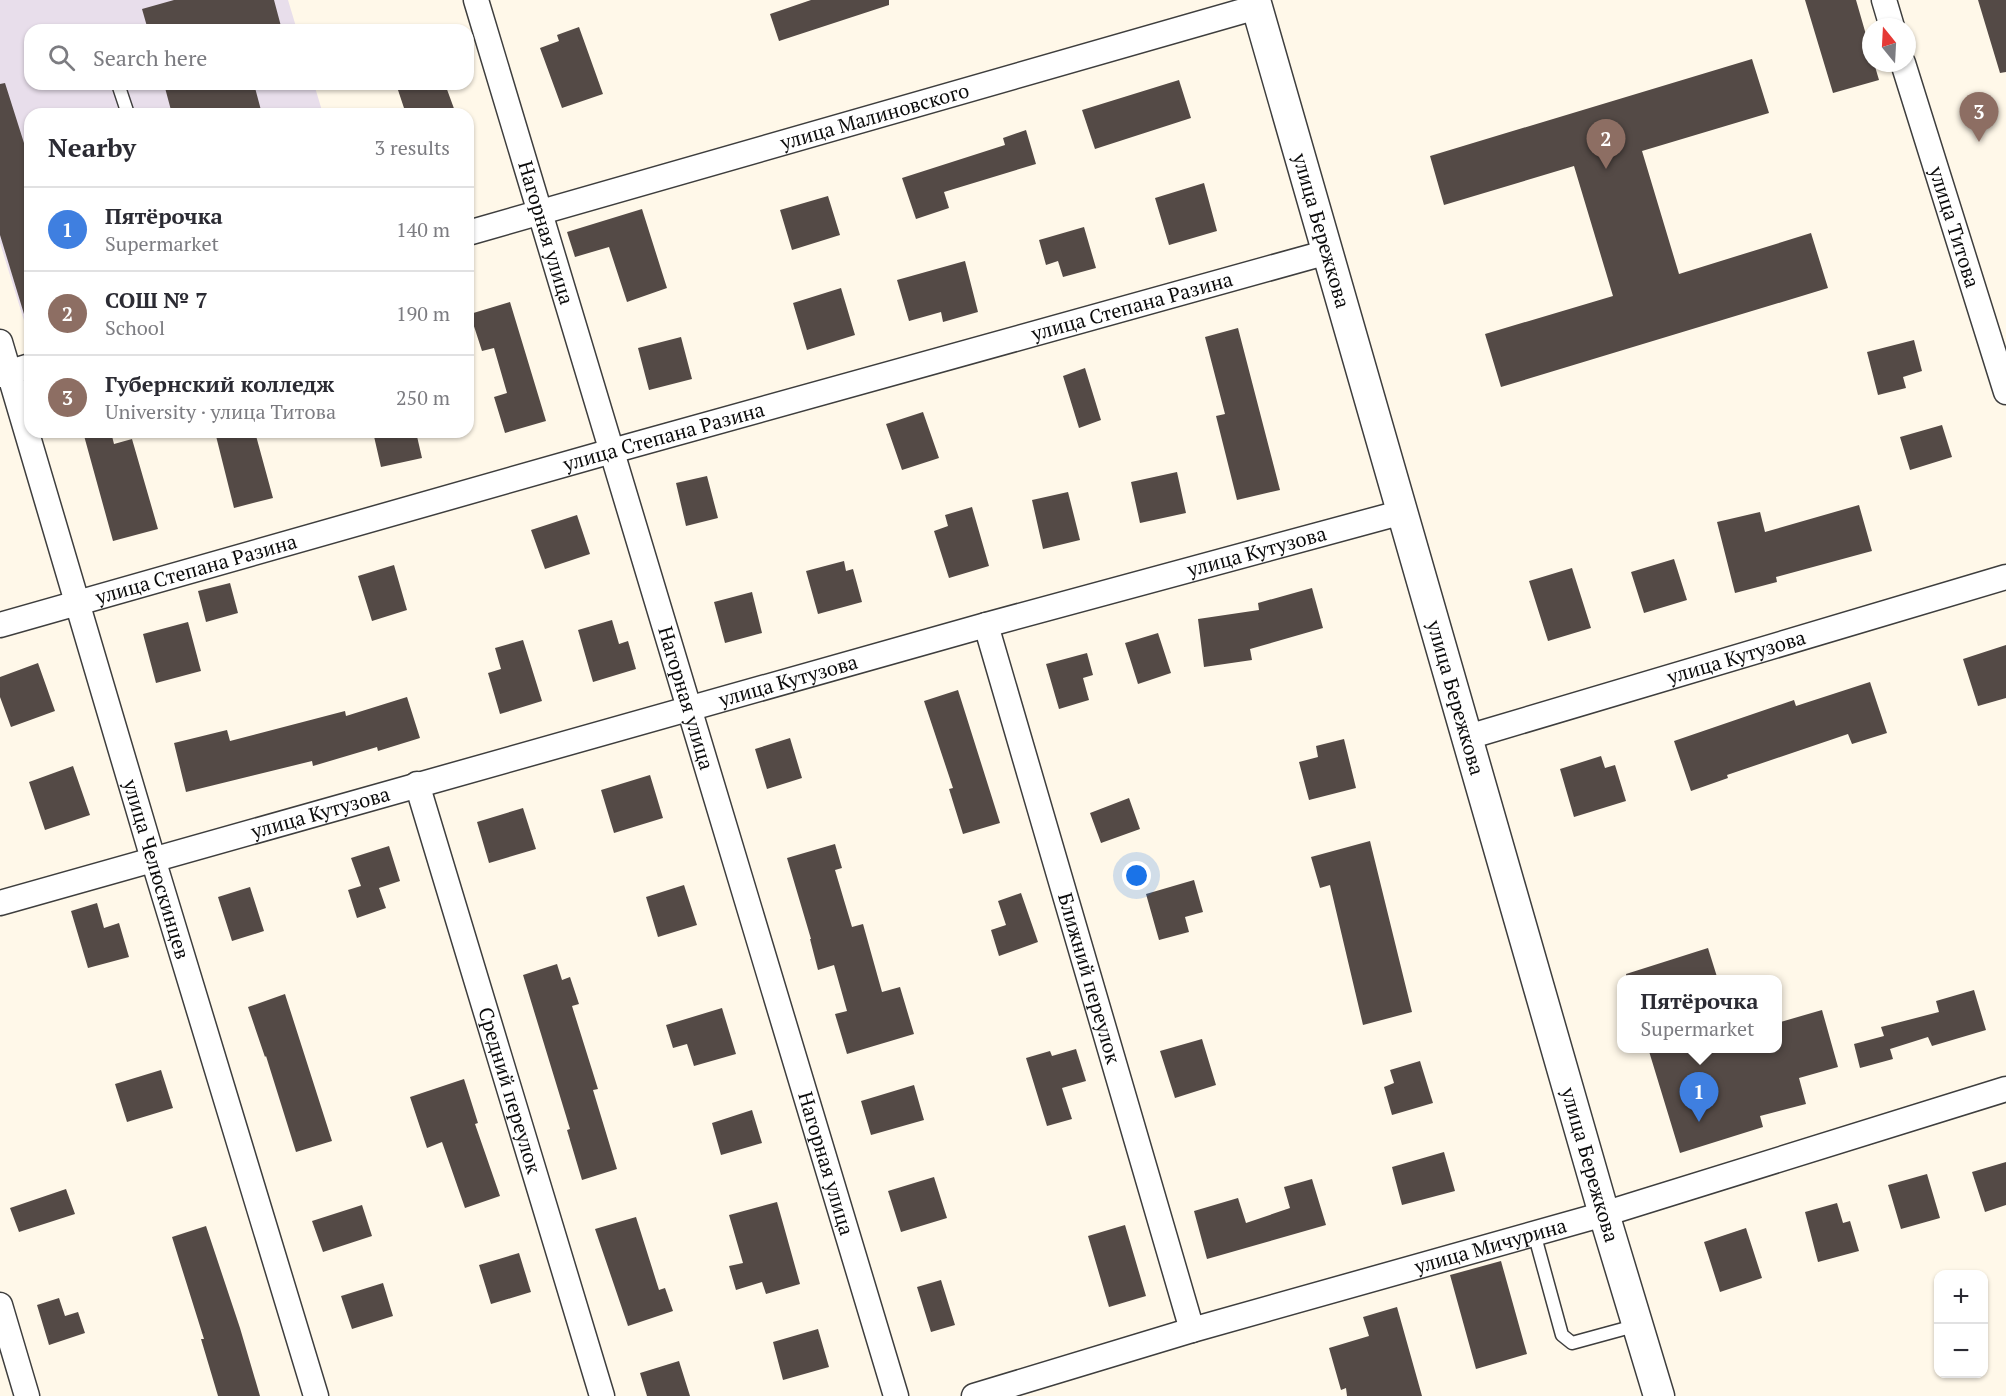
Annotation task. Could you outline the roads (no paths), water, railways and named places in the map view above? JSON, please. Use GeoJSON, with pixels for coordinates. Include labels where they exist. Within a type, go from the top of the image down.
{"type":"FeatureCollection","features":[{"type":"Feature","properties":{"kind":"street","name":"Нагорная улица"},"geometry":{"type":"LineString","coordinates":[[476,0],[896,1396]]}},
{"type":"Feature","properties":{"kind":"street"},"geometry":{"type":"LineString","coordinates":[[1884,0],[1889,18]]}},
{"type":"Feature","properties":{"kind":"street","name":"улица Малиновского"},"geometry":{"type":"LineString","coordinates":[[474,231],[1264,2]]}},
{"type":"Feature","properties":{"kind":"street","name":"улица Бережкова"},"geometry":{"type":"LineString","coordinates":[[1264,2],[1328,252],[1604,1214],[1659,1396]]}},
{"type":"Feature","properties":{"kind":"street","name":"улица Титова"},"geometry":{"type":"LineString","coordinates":[[1906,72],[2006,392]]}},
{"type":"Feature","properties":{"kind":"street","name":"улица Степана Разина"},"geometry":{"type":"LineString","coordinates":[[0,624],[1328,252]]}},
{"type":"Feature","properties":{"kind":"street","name":"улица Челюскинцев"},"geometry":{"type":"LineString","coordinates":[[0,342],[13,371],[24,412]]}},
{"type":"Feature","properties":{"kind":"street","name":"улица Челюскинцев"},"geometry":{"type":"LineString","coordinates":[[31,438],[76,603],[316,1396]]}},
{"type":"Feature","properties":{"kind":"street","name":"улица Кутузова"},"geometry":{"type":"LineString","coordinates":[[0,903],[986,625],[1403,512]]}},
{"type":"Feature","properties":{"kind":"street","name":"улица Кутузова"},"geometry":{"type":"LineString","coordinates":[[1468,737],[2006,577]]}},
{"type":"Feature","properties":{"kind":"street","name":"Ближний переулок"},"geometry":{"type":"LineString","coordinates":[[986,625],[1192,1330]]}},
{"type":"Feature","properties":{"kind":"street","name":"Средний переулок"},"geometry":{"type":"LineString","coordinates":[[417,784],[602,1396]]}},
{"type":"Feature","properties":{"kind":"street","name":"улица Мичурина"},"geometry":{"type":"LineString","coordinates":[[974,1396],[1192,1330],[1604,1214],[2006,1089]]}},
{"type":"Feature","properties":{"kind":"street"},"geometry":{"type":"LineString","coordinates":[[0,1305],[27,1396]]}},
{"type":"Feature","properties":{"kind":"lane"},"geometry":{"type":"LineString","coordinates":[[120,90],[126,108]]}},
{"type":"Feature","properties":{"kind":"lane"},"geometry":{"type":"LineString","coordinates":[[1534,1233],[1562,1335],[1572,1343],[1638,1325]]}},
{"type":"Feature","properties":{"kind":"place","name":"Губернский колледж"},"geometry":{"type":"Point","coordinates":[1979,142]}},
{"type":"Feature","properties":{"kind":"place","name":"СОШ № 7"},"geometry":{"type":"Point","coordinates":[1606,169]}},
{"type":"Feature","properties":{"kind":"place","name":"Пятёрочка"},"geometry":{"type":"Point","coordinates":[1699,1122]}}]}
